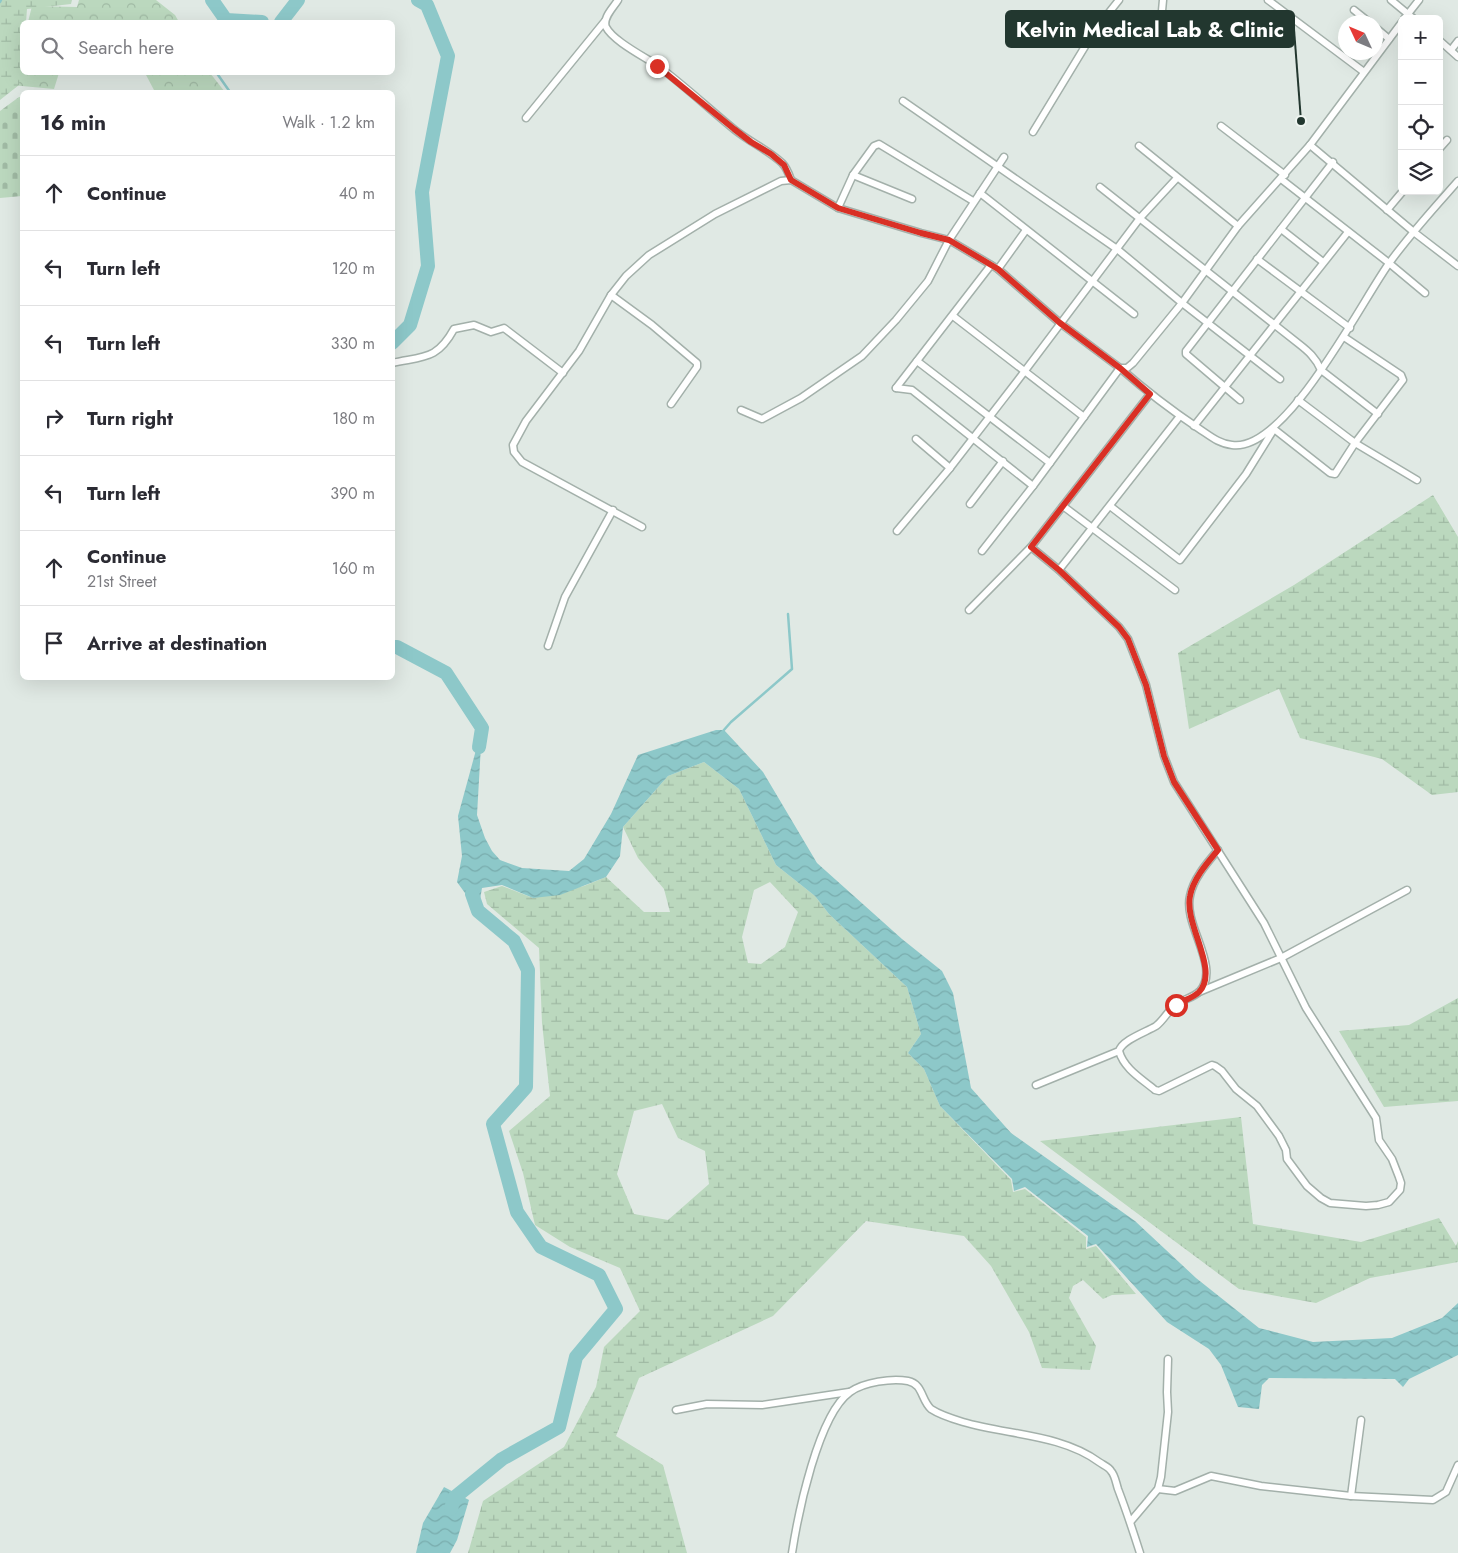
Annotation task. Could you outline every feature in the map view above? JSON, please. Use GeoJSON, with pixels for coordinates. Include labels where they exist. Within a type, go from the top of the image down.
{"type":"FeatureCollection","features":[{"type":"Feature","properties":{"kind":"street"},"geometry":{"type":"LineString","coordinates":[[526,118],[605,22],[618,0]]}},
{"type":"Feature","properties":{"kind":"street"},"geometry":{"type":"LineString","coordinates":[[1033,132],[1094,30],[1119,0]]}},
{"type":"Feature","properties":{"kind":"street"},"geometry":{"type":"LineString","coordinates":[[1155,35],[1163,0]]}},
{"type":"Feature","properties":{"kind":"street"},"geometry":{"type":"LineString","coordinates":[[1268,0],[1364,72]]}},
{"type":"Feature","properties":{"kind":"street"},"geometry":{"type":"LineString","coordinates":[[1391,0],[1403,15]]}},
{"type":"Feature","properties":{"kind":"street"},"geometry":{"type":"LineString","coordinates":[[1407,15],[1419,0]]}},
{"type":"Feature","properties":{"kind":"street"},"geometry":{"type":"LineString","coordinates":[[1354,10],[1360,15]]}},
{"type":"Feature","properties":{"kind":"street"},"geometry":{"type":"LineString","coordinates":[[605,22],[609,31],[628,48],[657,66],[734,129],[784,165],[791,180],[838,208],[949,240],[998,269],[1060,323],[1120,368],[1150,394],[1219,442],[1233,446],[1253,441],[1274,428]]}},
{"type":"Feature","properties":{"kind":"street"},"geometry":{"type":"LineString","coordinates":[[1120,368],[1127,368],[1133,363],[1182,303],[1238,226],[1310,145],[1398,27]]}},
{"type":"Feature","properties":{"kind":"street"},"geometry":{"type":"LineString","coordinates":[[1383,34],[1389,39]]}},
{"type":"Feature","properties":{"kind":"street"},"geometry":{"type":"LineString","coordinates":[[1451,50],[1458,41]]}},
{"type":"Feature","properties":{"kind":"street"},"geometry":{"type":"LineString","coordinates":[[1443,43],[1458,57]]}},
{"type":"Feature","properties":{"kind":"street"},"geometry":{"type":"LineString","coordinates":[[903,101],[1117,249],[1182,303],[1280,379]]}},
{"type":"Feature","properties":{"kind":"street"},"geometry":{"type":"LineString","coordinates":[[1221,126],[1283,177],[1305,198],[1389,263],[1424,293]]}},
{"type":"Feature","properties":{"kind":"street"},"geometry":{"type":"LineString","coordinates":[[1443,144],[1447,140]]}},
{"type":"Feature","properties":{"kind":"street"},"geometry":{"type":"LineString","coordinates":[[838,208],[853,175],[874,146],[879,144],[973,201]]}},
{"type":"Feature","properties":{"kind":"street"},"geometry":{"type":"LineString","coordinates":[[1310,145],[1333,162],[1413,232],[1458,266]]}},
{"type":"Feature","properties":{"kind":"street"},"geometry":{"type":"LineString","coordinates":[[1139,146],[1238,226]]}},
{"type":"Feature","properties":{"kind":"street"},"geometry":{"type":"LineString","coordinates":[[741,410],[762,419],[801,398],[862,356],[896,320],[928,281],[949,240],[973,201],[1004,157]]}},
{"type":"Feature","properties":{"kind":"street"},"geometry":{"type":"LineString","coordinates":[[1240,400],[1186,354],[1188,348],[1333,162]]}},
{"type":"Feature","properties":{"kind":"street"},"geometry":{"type":"LineString","coordinates":[[853,175],[912,199]]}},
{"type":"Feature","properties":{"kind":"street"},"geometry":{"type":"LineString","coordinates":[[897,531],[989,418],[1140,218],[1177,178]]}},
{"type":"Feature","properties":{"kind":"street"},"geometry":{"type":"LineString","coordinates":[[642,527],[522,462],[514,452],[513,445],[526,421],[579,351],[611,295],[626,276],[649,255],[715,214],[780,181],[791,180]]}},
{"type":"Feature","properties":{"kind":"street"},"geometry":{"type":"LineString","coordinates":[[1110,506],[1180,560],[1246,474],[1274,428],[1321,370],[1350,328],[1389,263],[1458,180]]}},
{"type":"Feature","properties":{"kind":"street"},"geometry":{"type":"LineString","coordinates":[[1100,187],[1310,352],[1321,370],[1378,414]]}},
{"type":"Feature","properties":{"kind":"street"},"geometry":{"type":"LineString","coordinates":[[980,193],[1134,314]]}},
{"type":"Feature","properties":{"kind":"street"},"geometry":{"type":"LineString","coordinates":[[1387,210],[1400,195]]}},
{"type":"Feature","properties":{"kind":"street"},"geometry":{"type":"LineString","coordinates":[[1281,228],[1323,262]]}},
{"type":"Feature","properties":{"kind":"street"},"geometry":{"type":"LineString","coordinates":[[998,269],[1026,230]]}},
{"type":"Feature","properties":{"kind":"street"},"geometry":{"type":"LineString","coordinates":[[1194,426],[1348,232]]}},
{"type":"Feature","properties":{"kind":"street"},"geometry":{"type":"LineString","coordinates":[[1257,258],[1350,328]]}},
{"type":"Feature","properties":{"kind":"street"},"geometry":{"type":"LineString","coordinates":[[991,265],[896,388],[912,390],[1033,486]]}},
{"type":"Feature","properties":{"kind":"street"},"geometry":{"type":"LineString","coordinates":[[611,295],[652,325],[697,363],[697,367],[671,404]]}},
{"type":"Feature","properties":{"kind":"street"},"geometry":{"type":"LineString","coordinates":[[953,316],[1084,418]]}},
{"type":"Feature","properties":{"kind":"street"},"geometry":{"type":"LineString","coordinates":[[395,362],[431,356],[440,349],[454,329],[474,325],[490,332],[504,328],[563,373]]}},
{"type":"Feature","properties":{"kind":"street"},"geometry":{"type":"LineString","coordinates":[[1274,428],[1332,474],[1335,474],[1355,443],[1403,380],[1402,375],[1344,337]]}},
{"type":"Feature","properties":{"kind":"street"},"geometry":{"type":"LineString","coordinates":[[917,361],[1050,463]]}},
{"type":"Feature","properties":{"kind":"street"},"geometry":{"type":"LineString","coordinates":[[982,551],[1033,486],[1120,368]]}},
{"type":"Feature","properties":{"kind":"street"},"geometry":{"type":"LineString","coordinates":[[969,610],[1031,547],[1150,394]]}},
{"type":"Feature","properties":{"kind":"street"},"geometry":{"type":"LineString","coordinates":[[1298,400],[1355,443],[1417,480]]}},
{"type":"Feature","properties":{"kind":"street"},"geometry":{"type":"LineString","coordinates":[[1059,570],[1180,416]]}},
{"type":"Feature","properties":{"kind":"street"},"geometry":{"type":"LineString","coordinates":[[916,439],[950,468]]}},
{"type":"Feature","properties":{"kind":"street"},"geometry":{"type":"LineString","coordinates":[[970,504],[1003,461]]}},
{"type":"Feature","properties":{"kind":"street"},"geometry":{"type":"LineString","coordinates":[[1063,506],[1175,590]]}},
{"type":"Feature","properties":{"kind":"street"},"geometry":{"type":"LineString","coordinates":[[548,646],[565,597],[613,510]]}},
{"type":"Feature","properties":{"kind":"street"},"geometry":{"type":"LineString","coordinates":[[1031,547],[1059,570],[1119,627],[1128,639],[1146,685],[1164,756],[1174,782],[1264,923],[1306,1008],[1376,1118],[1379,1140],[1392,1159],[1401,1183],[1400,1190],[1388,1202],[1366,1206],[1330,1204],[1307,1186],[1287,1159],[1278,1136],[1262,1113],[1244,1094],[1236,1089],[1222,1071],[1212,1066],[1159,1091],[1155,1090],[1131,1070],[1122,1059],[1119,1051]]}},
{"type":"Feature","properties":{"kind":"street"},"geometry":{"type":"LineString","coordinates":[[1199,992],[1207,974],[1200,944],[1190,915],[1190,896],[1205,866],[1218,850]]}},
{"type":"Feature","properties":{"kind":"street"},"geometry":{"type":"LineString","coordinates":[[1036,1084],[1119,1051],[1123,1044],[1157,1025],[1176,1005],[1199,992],[1281,958],[1407,890]]}},
{"type":"Feature","properties":{"kind":"street"},"geometry":{"type":"LineString","coordinates":[[1130,1521],[1158,1489],[1168,1412],[1168,1359]]}},
{"type":"Feature","properties":{"kind":"street"},"geometry":{"type":"LineString","coordinates":[[676,1410],[708,1404],[762,1405],[850,1392],[884,1380],[907,1381],[919,1387],[925,1403],[933,1410],[945,1416],[978,1426],[1074,1447],[1088,1454],[1111,1471],[1140,1553]]}},
{"type":"Feature","properties":{"kind":"street"},"geometry":{"type":"LineString","coordinates":[[792,1553],[803,1495],[828,1420],[836,1406],[850,1392]]}},
{"type":"Feature","properties":{"kind":"street"},"geometry":{"type":"LineString","coordinates":[[1351,1496],[1361,1420]]}},
{"type":"Feature","properties":{"kind":"street"},"geometry":{"type":"LineString","coordinates":[[1158,1489],[1175,1491],[1212,1476],[1261,1486],[1351,1496],[1432,1500],[1446,1492],[1458,1465]]}},
{"type":"Feature","properties":{"kind":"green space"},"geometry":{"type":"Polygon","coordinates":[[[0,0],[72,0],[71,4],[27,9],[26,20],[20,20],[19,85],[0,100],[0,0]]]}},
{"type":"Feature","properties":{"kind":"green space"},"geometry":{"type":"Polygon","coordinates":[[[79,0],[156,0],[175,15],[178,20],[28,20],[32,6],[77,7],[79,0]]]}},
{"type":"Feature","properties":{"kind":"green space"},"geometry":{"type":"Polygon","coordinates":[[[20,50],[20,75],[58,75],[54,89],[11,85],[20,50]]]}},
{"type":"Feature","properties":{"kind":"green space"},"geometry":{"type":"Polygon","coordinates":[[[146,75],[212,75],[223,90],[154,90],[146,75]]]}},
{"type":"Feature","properties":{"kind":"green space"},"geometry":{"type":"Polygon","coordinates":[[[20,97],[20,196],[0,198],[0,111],[20,97]]]}},
{"type":"Feature","properties":{"kind":"green space"},"geometry":{"type":"Polygon","coordinates":[[[1433,495],[1458,537],[1458,792],[1432,795],[1382,759],[1300,738],[1279,689],[1189,729],[1178,653],[1294,585],[1433,495]]]}},
{"type":"Feature","properties":{"kind":"green space"},"geometry":{"type":"Polygon","coordinates":[[[704,762],[739,789],[776,865],[815,896],[829,914],[907,987],[921,1034],[908,1053],[924,1069],[940,1106],[1011,1180],[1013,1192],[1025,1189],[1086,1237],[1086,1249],[1096,1246],[1136,1294],[1112,1295],[1103,1299],[1083,1280],[1073,1286],[1069,1298],[1096,1346],[1090,1370],[1042,1368],[1029,1332],[991,1266],[964,1236],[866,1221],[773,1316],[639,1378],[616,1436],[663,1465],[687,1553],[468,1553],[483,1501],[564,1447],[596,1387],[604,1347],[640,1311],[620,1268],[570,1247],[535,1225],[523,1173],[509,1131],[550,1096],[542,1023],[539,948],[487,904],[484,892],[502,886],[533,898],[584,886],[606,877],[644,912],[670,912],[664,889],[638,858],[623,827],[668,776],[704,762]],[[770,882],[754,890],[742,937],[748,963],[761,964],[785,947],[798,912],[770,882]],[[662,1104],[634,1111],[617,1174],[634,1214],[668,1220],[709,1184],[705,1151],[678,1138],[662,1104]]]}},
{"type":"Feature","properties":{"kind":"green space"},"geometry":{"type":"Polygon","coordinates":[[[1458,998],[1458,1101],[1384,1107],[1339,1031],[1409,1025],[1458,998]]]}},
{"type":"Feature","properties":{"kind":"green space"},"geometry":{"type":"Polygon","coordinates":[[[1241,1117],[1253,1224],[1361,1242],[1439,1218],[1456,1246],[1458,1241],[1458,1262],[1370,1278],[1316,1303],[1239,1289],[1040,1141],[1241,1117]]]}},
{"type":"Feature","properties":{"kind":"water"},"geometry":{"type":"Polygon","coordinates":[[[482,728],[477,815],[492,851],[500,860],[522,868],[569,871],[584,859],[611,814],[638,755],[716,730],[724,730],[763,772],[817,863],[902,939],[942,971],[953,993],[971,1088],[1011,1133],[1135,1221],[1196,1278],[1259,1328],[1313,1342],[1392,1338],[1442,1318],[1458,1303],[1458,1355],[1409,1379],[1403,1387],[1395,1379],[1269,1378],[1262,1385],[1259,1409],[1238,1407],[1221,1365],[1209,1349],[1167,1322],[1096,1244],[1087,1247],[1088,1236],[1025,1187],[1014,1191],[1012,1179],[940,1106],[924,1069],[908,1053],[921,1034],[907,987],[829,914],[815,896],[776,865],[739,789],[704,762],[668,776],[623,827],[620,856],[606,877],[560,895],[533,898],[502,885],[482,888],[478,911],[457,882],[462,856],[458,816],[482,728]]]}},
{"type":"Feature","properties":{"kind":"water"},"geometry":{"type":"Polygon","coordinates":[[[444,1487],[469,1500],[457,1540],[450,1553],[416,1553],[423,1523],[444,1487]]]}},
{"type":"Feature","properties":{"kind":"waterway"},"geometry":{"type":"LineString","coordinates":[[212,0],[226,20]]}},
{"type":"Feature","properties":{"kind":"waterway"},"geometry":{"type":"LineString","coordinates":[[283,20],[298,0]]}},
{"type":"Feature","properties":{"kind":"waterway"},"geometry":{"type":"LineString","coordinates":[[395,340],[410,325],[428,266],[422,192],[448,56],[427,5],[418,0]]}},
{"type":"Feature","properties":{"kind":"waterway"},"geometry":{"type":"LineString","coordinates":[[218,75],[229,90]]}},
{"type":"Feature","properties":{"kind":"waterway"},"geometry":{"type":"LineString","coordinates":[[723,731],[792,669],[788,614]]}},
{"type":"Feature","properties":{"kind":"waterway"},"geometry":{"type":"LineString","coordinates":[[395,647],[446,673],[482,728],[479,747]]}},
{"type":"Feature","properties":{"kind":"waterway"},"geometry":{"type":"LineString","coordinates":[[451,1509],[454,1498],[502,1459],[559,1427],[576,1357],[616,1309],[599,1275],[541,1247],[517,1212],[493,1124],[526,1087],[528,970],[514,941],[478,911],[472,894]]}},
{"type":"Feature","properties":{"kind":"place","name":"Kelvin Medical Lab & Clinic"},"geometry":{"type":"Point","coordinates":[1301,121]}},
{"type":"Feature","properties":{"kind":"route"},"geometry":{"type":"LineString","coordinates":[[657,66],[734,129],[784,165],[791,180],[838,208],[867,218],[949,240],[998,269],[1060,323],[1120,368],[1150,394],[1031,547],[1059,570],[1119,627],[1128,639],[1146,685],[1164,756],[1174,782],[1218,850],[1194,884],[1190,896],[1190,915],[1200,944],[1207,974],[1199,992],[1176,1005]]}}]}
